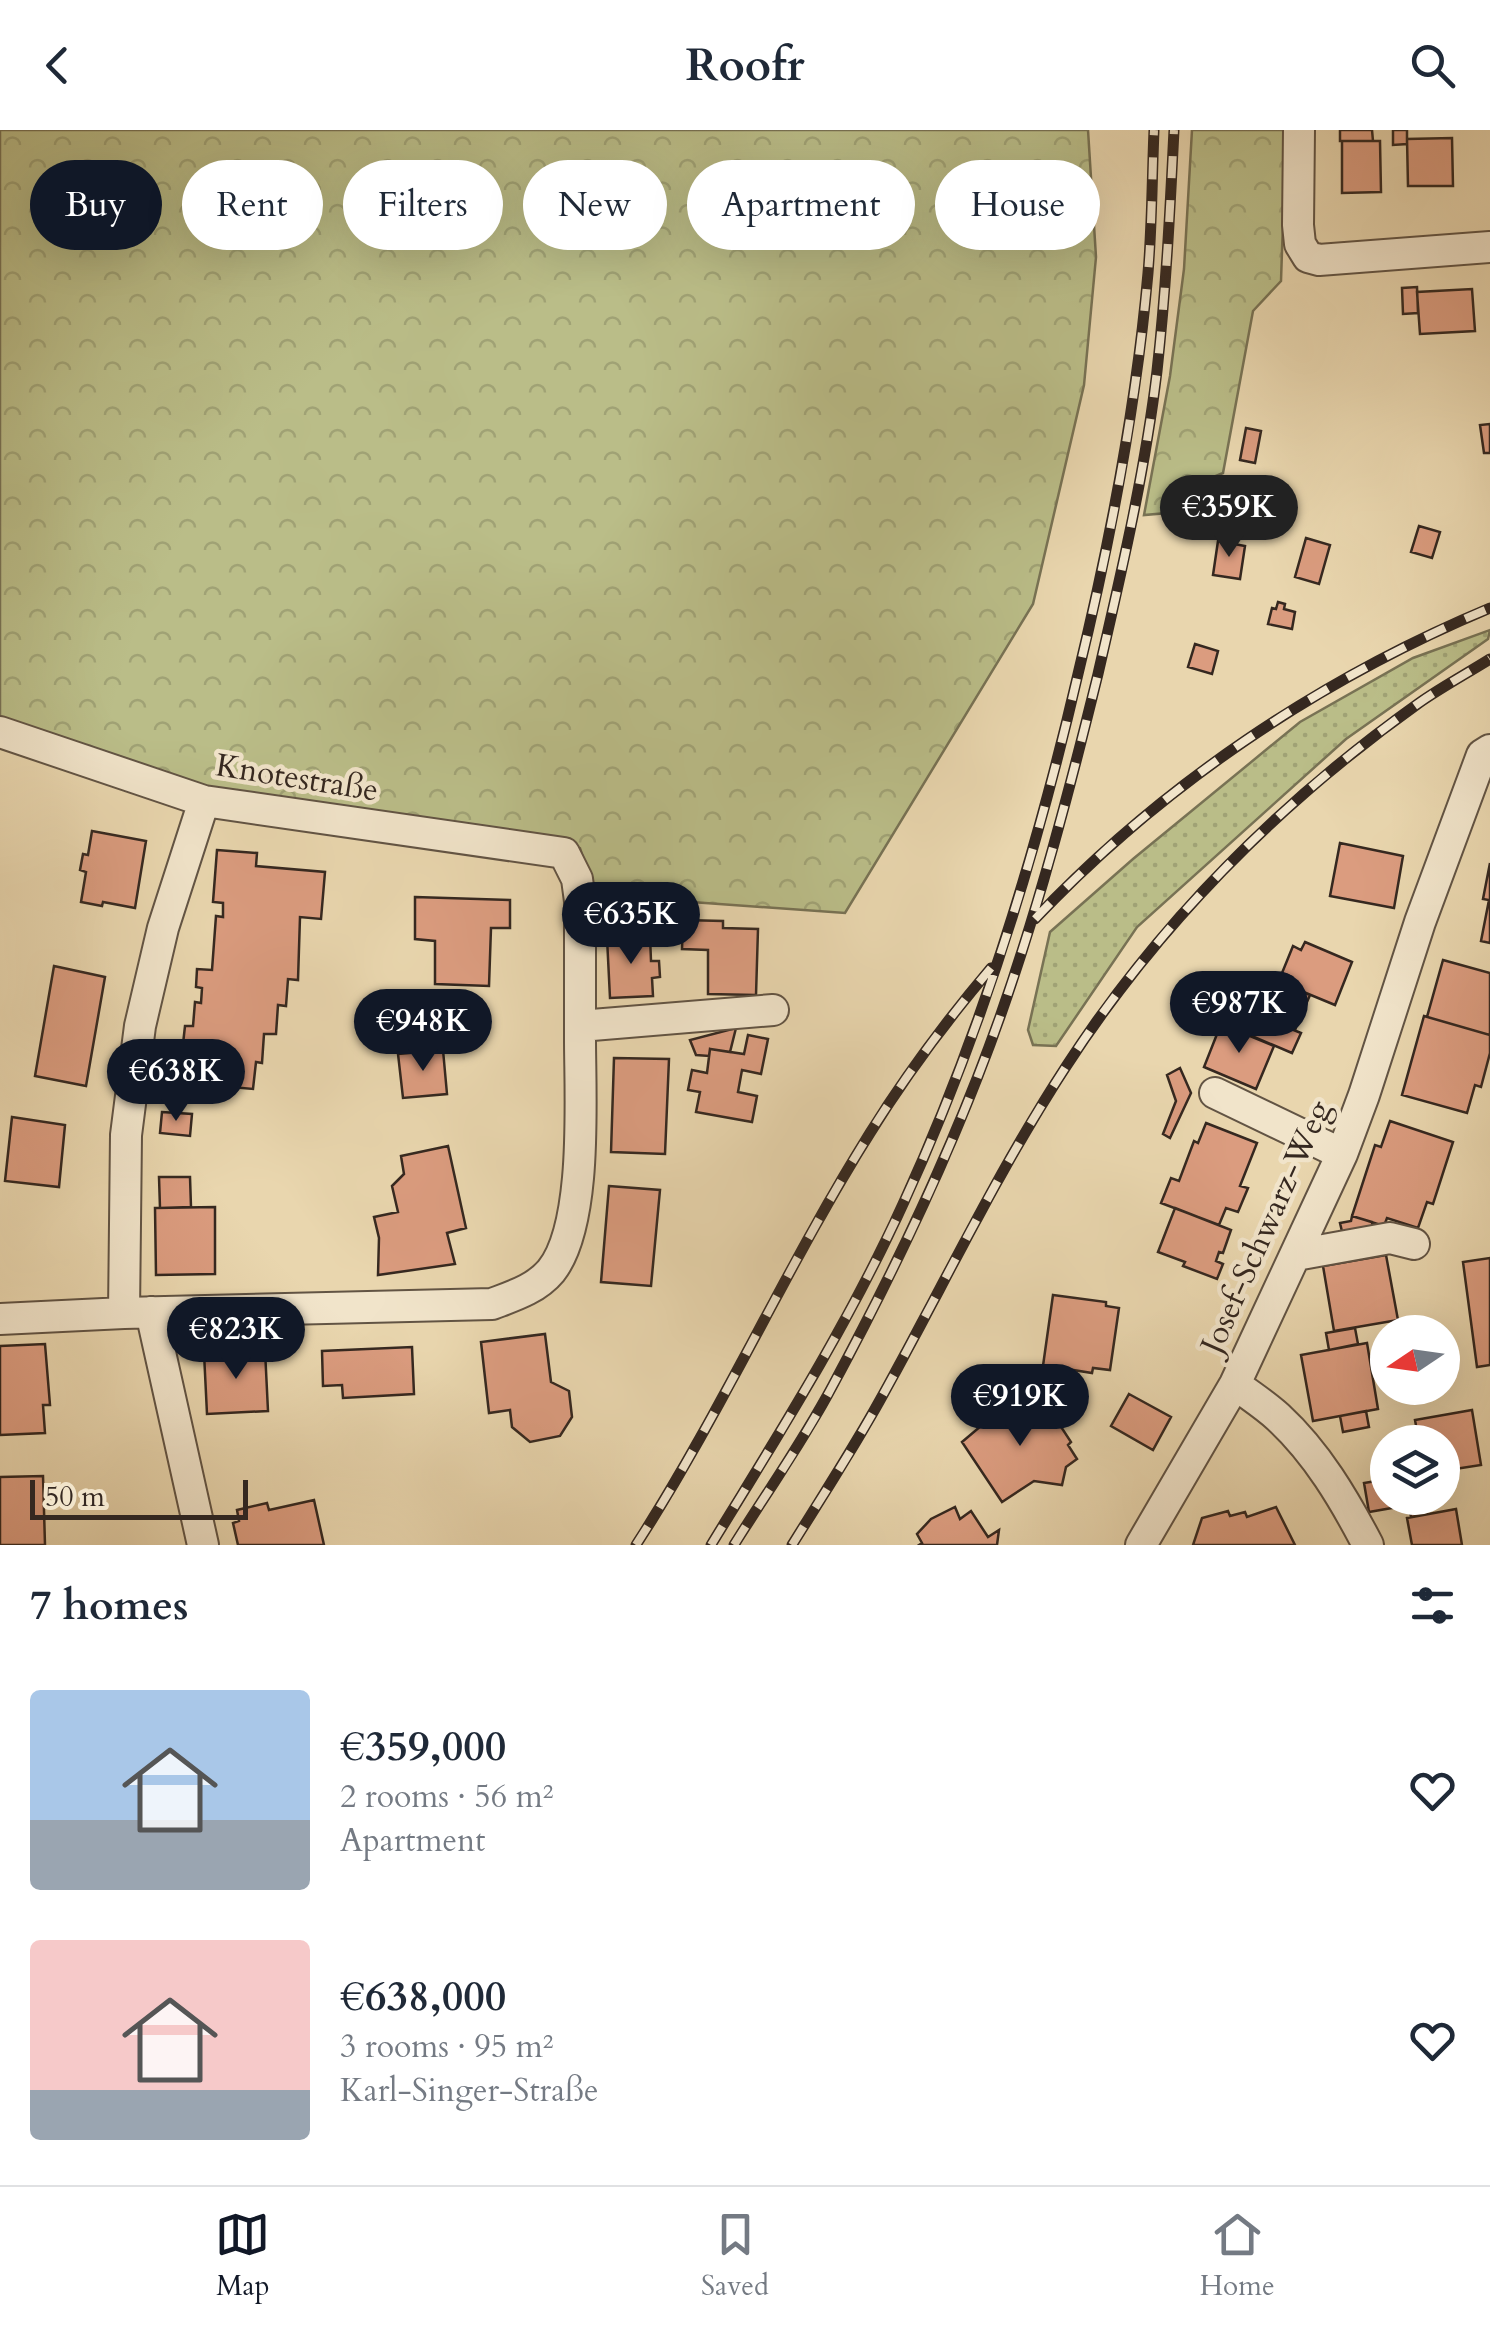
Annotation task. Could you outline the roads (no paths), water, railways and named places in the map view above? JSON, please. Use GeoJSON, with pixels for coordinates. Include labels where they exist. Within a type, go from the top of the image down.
{"type":"FeatureCollection","features":[{"type":"Feature","properties":{"kind":"street"},"geometry":{"type":"LineString","coordinates":[[1299,130],[1298,226],[1300,244],[1308,257],[1318,260],[1490,247]]}},
{"type":"Feature","properties":{"kind":"street","name":"Knotestraße"},"geometry":{"type":"LineString","coordinates":[[0,732],[204,801],[564,854],[577,879],[580,901],[580,1026]]}},
{"type":"Feature","properties":{"kind":"street","name":"Josef-Schwarz-Weg"},"geometry":{"type":"LineString","coordinates":[[1140,1545],[1234,1384],[1342,1154],[1420,922],[1482,755],[1490,750]]}},
{"type":"Feature","properties":{"kind":"street"},"geometry":{"type":"LineString","coordinates":[[203,1545],[137,1312],[126,1135],[140,1026],[164,928],[204,801]]}},
{"type":"Feature","properties":{"kind":"street"},"geometry":{"type":"LineString","coordinates":[[0,1319],[492,1304],[526,1292],[550,1272],[565,1246],[575,1200],[580,1149],[580,1026],[773,1010]]}},
{"type":"Feature","properties":{"kind":"street"},"geometry":{"type":"LineString","coordinates":[[1215,1093],[1342,1154]]}},
{"type":"Feature","properties":{"kind":"street"},"geometry":{"type":"LineString","coordinates":[[1296,1255],[1390,1238],[1414,1244]]}},
{"type":"Feature","properties":{"kind":"street"},"geometry":{"type":"LineString","coordinates":[[1234,1384],[1278,1417],[1323,1468],[1368,1545]]}},
{"type":"Feature","properties":{"kind":"railway"},"geometry":{"type":"LineString","coordinates":[[711,1545],[812,1378],[903,1204],[982,1009],[1025,876],[1062,742],[1120,475],[1148,273],[1154,130]]}},
{"type":"Feature","properties":{"kind":"railway"},"geometry":{"type":"LineString","coordinates":[[734,1545],[822,1405],[902,1249],[965,1109],[1029,930],[1087,717],[1139,485],[1160,341],[1174,130]]}},
{"type":"Feature","properties":{"kind":"railway"},"geometry":{"type":"LineString","coordinates":[[1035,919],[1136,824],[1246,740],[1365,668],[1490,608]]}},
{"type":"Feature","properties":{"kind":"railway"},"geometry":{"type":"LineString","coordinates":[[792,1545],[875,1409],[1041,1107],[1103,1012],[1142,962],[1226,868],[1318,781],[1419,703],[1490,659]]}},
{"type":"Feature","properties":{"kind":"railway"},"geometry":{"type":"LineString","coordinates":[[636,1545],[870,1133],[928,1048],[991,968]]}}]}
